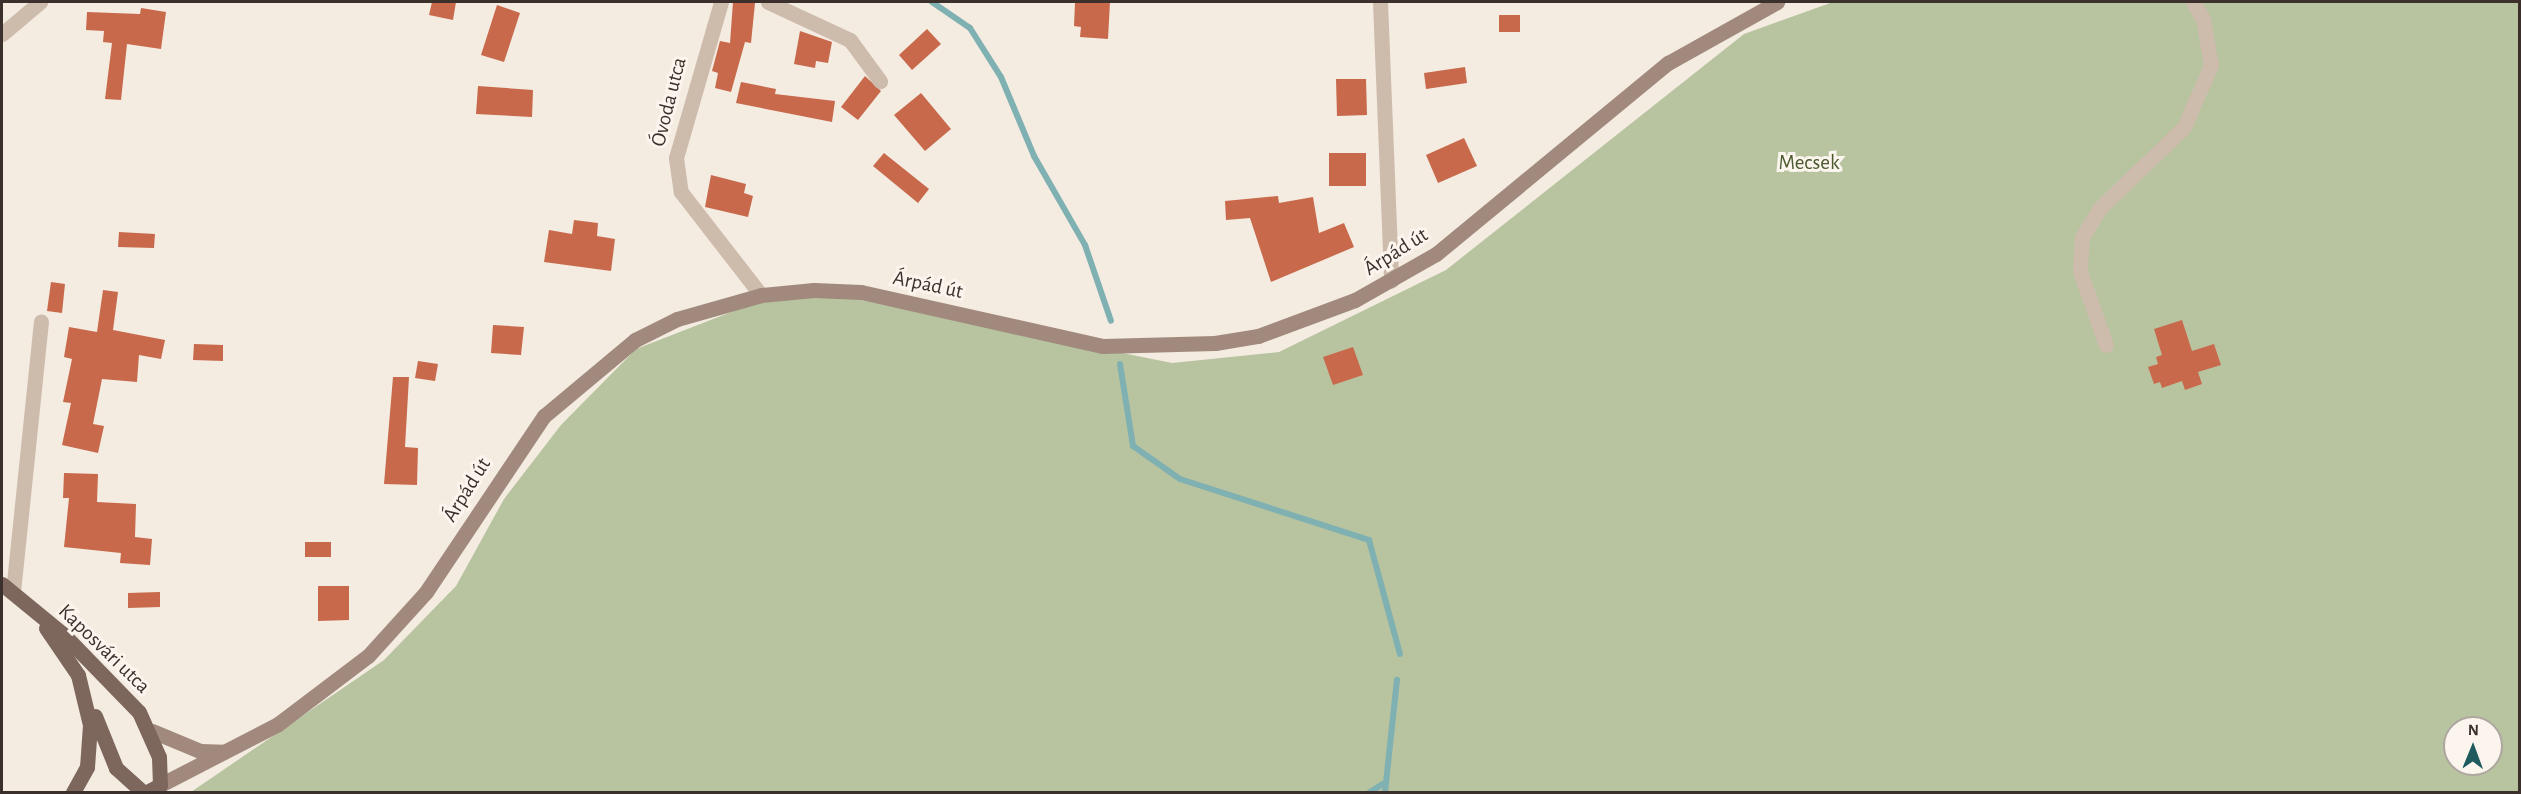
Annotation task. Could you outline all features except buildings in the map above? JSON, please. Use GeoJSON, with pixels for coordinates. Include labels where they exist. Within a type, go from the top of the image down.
{"type":"FeatureCollection","features":[{"type":"Feature","properties":{"kind":"main road","name":"Árpád út"},"geometry":{"type":"LineString","coordinates":[[150,790],[224,752],[312,702],[399,626],[518,448],[589,373],[635,340],[677,319],[761,295],[861,292],[1065,341],[1172,346],[1258,336],[1330,311],[1391,281],[1489,213],[1668,63],[1777,2]]}},
{"type":"Feature","properties":{"kind":"main road","name":"Kaposvári utca"},"geometry":{"type":"LineString","coordinates":[[7,588],[118,687],[152,731],[150,790]]}},
{"type":"Feature","properties":{"kind":"main road","name":"Kaposvári utca"},"geometry":{"type":"LineString","coordinates":[[36,613],[78,675],[108,753],[150,790]]}},
{"type":"Feature","properties":{"kind":"main road","name":"Kaposvári utca"},"geometry":{"type":"LineString","coordinates":[[74,792],[90,751],[90,725],[78,675]]}},
{"type":"Feature","properties":{"kind":"main road"},"geometry":{"type":"LineString","coordinates":[[152,731],[200,751],[224,752]]}},
{"type":"Feature","properties":{"kind":"street"},"geometry":{"type":"LineString","coordinates":[[2,34],[40,2]]}},
{"type":"Feature","properties":{"kind":"street","name":"Óvoda utca"},"geometry":{"type":"LineString","coordinates":[[721,2],[676,159],[681,192],[761,295]]}},
{"type":"Feature","properties":{"kind":"street"},"geometry":{"type":"LineString","coordinates":[[768,2],[850,40],[880,81]]}},
{"type":"Feature","properties":{"kind":"street"},"geometry":{"type":"LineString","coordinates":[[1380,2],[1391,281]]}},
{"type":"Feature","properties":{"kind":"street"},"geometry":{"type":"LineString","coordinates":[[2106,345],[2080,271],[2082,237],[2101,207],[2184,127],[2211,65],[2203,19],[2193,2]]}},
{"type":"Feature","properties":{"kind":"street"},"geometry":{"type":"LineString","coordinates":[[7,588],[41,321]]}},
{"type":"Feature","properties":{"kind":"green space","name":"Mecsek"},"geometry":{"type":"Polygon","coordinates":[[[1833,2],[2519,2],[2519,792],[191,792],[384,660],[456,586],[504,499],[561,425],[636,349],[767,298],[836,295],[1172,363],[1279,352],[1446,270],[1744,34],[1833,2]]]}},
{"type":"Feature","properties":{"kind":"waterway"},"geometry":{"type":"LineString","coordinates":[[932,2],[970,28],[1001,77],[1034,156],[1085,245],[1111,321]]}},
{"type":"Feature","properties":{"kind":"waterway"},"geometry":{"type":"LineString","coordinates":[[1120,364],[1133,446],[1180,479],[1369,540],[1400,654]]}},
{"type":"Feature","properties":{"kind":"waterway"},"geometry":{"type":"LineString","coordinates":[[1385,792],[1397,680]]}},
{"type":"Feature","properties":{"kind":"waterway"},"geometry":{"type":"LineString","coordinates":[[1370,792],[1383,784]]}}]}
